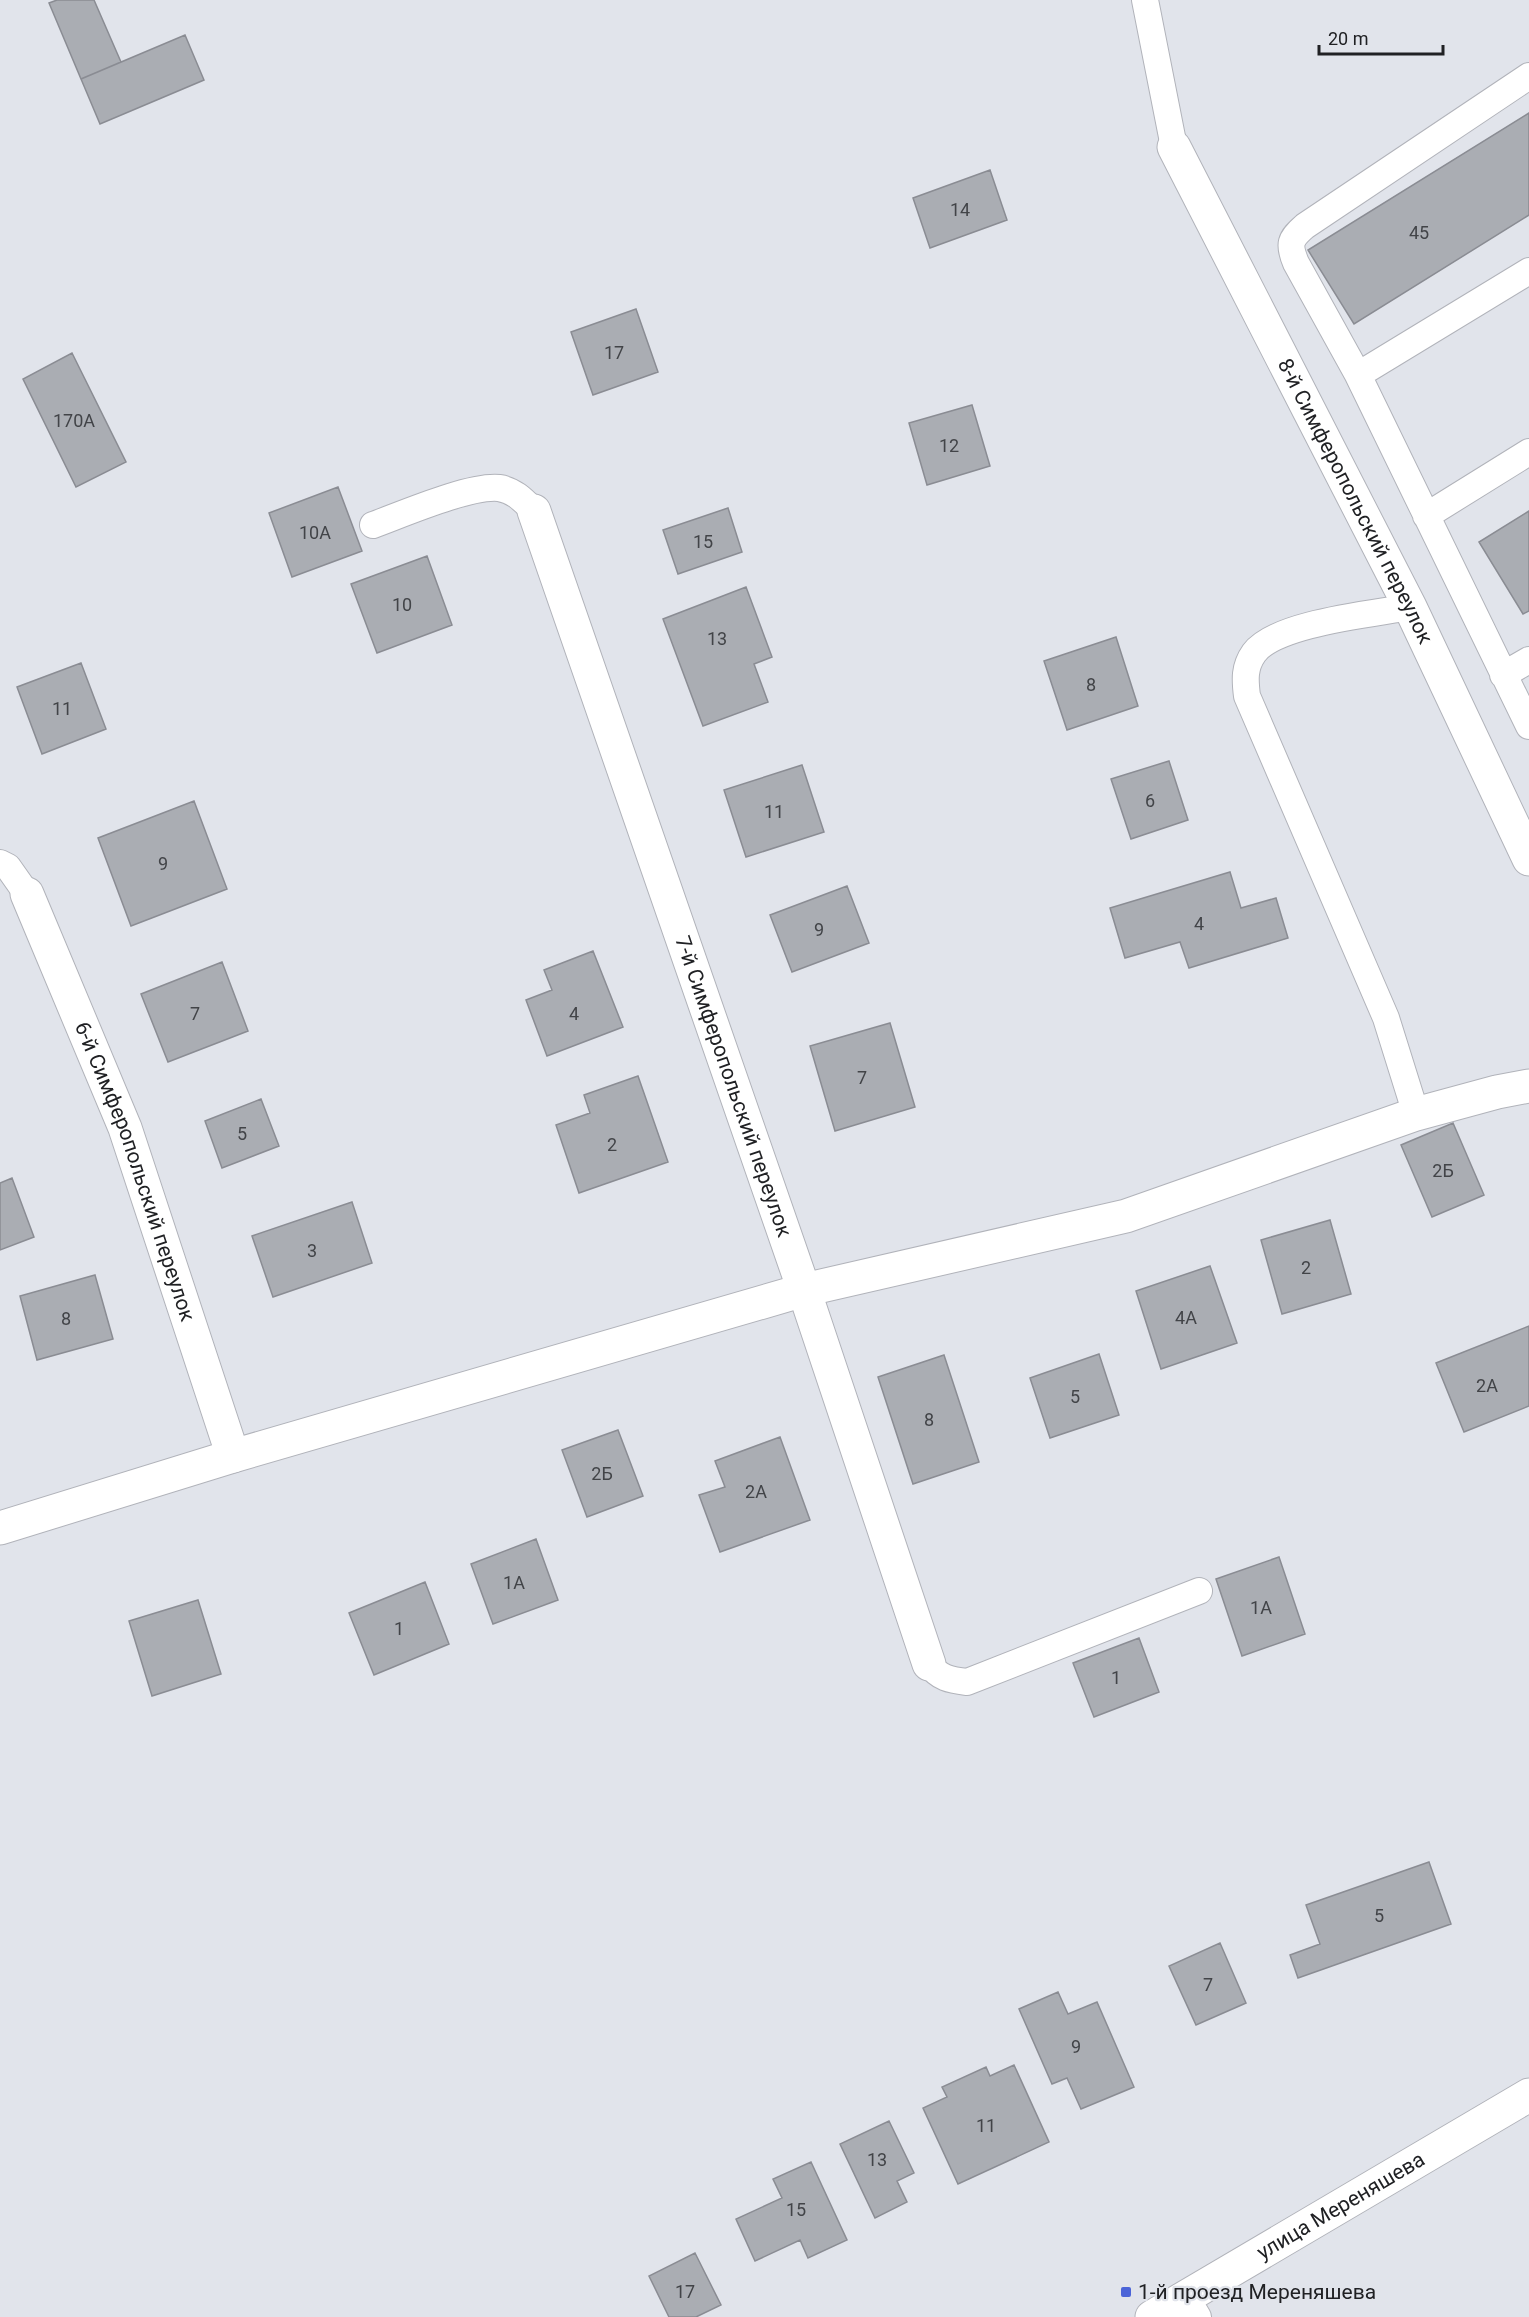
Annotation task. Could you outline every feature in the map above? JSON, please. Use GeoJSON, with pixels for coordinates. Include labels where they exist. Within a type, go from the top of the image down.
{"type":"FeatureCollection","features":[{"type":"Feature","properties":{"kind":"street","name":"8-й Симферопольский переулок"},"geometry":{"type":"LineString","coordinates":[[1174,147],[1410,607],[1529,860]]}},
{"type":"Feature","properties":{"kind":"street","name":"7-й Симферопольский переулок"},"geometry":{"type":"LineString","coordinates":[[534,511],[804,1290],[929,1664]]}},
{"type":"Feature","properties":{"kind":"street","name":"6-й Симферопольский переулок"},"geometry":{"type":"LineString","coordinates":[[27,894],[125,1128],[232,1456]]}},
{"type":"Feature","properties":{"kind":"street"},"geometry":{"type":"LineString","coordinates":[[0,1528],[232,1456],[804,1290],[1126,1216],[1416,1114],[1497,1092],[1529,1086]]}},
{"type":"Feature","properties":{"kind":"street","name":"улица Мереняшева"},"geometry":{"type":"LineString","coordinates":[[1152,2317],[1192,2307],[1529,2095]]}},
{"type":"Feature","properties":{"kind":"lane"},"geometry":{"type":"LineString","coordinates":[[1145,0],[1174,147]]}},
{"type":"Feature","properties":{"kind":"lane"},"geometry":{"type":"LineString","coordinates":[[1529,76],[1305,226],[1293,237],[1291,250],[1358,375],[1529,726]]}},
{"type":"Feature","properties":{"kind":"lane"},"geometry":{"type":"LineString","coordinates":[[1358,375],[1529,271]]}},
{"type":"Feature","properties":{"kind":"lane"},"geometry":{"type":"LineString","coordinates":[[1426,516],[1529,452]]}},
{"type":"Feature","properties":{"kind":"lane"},"geometry":{"type":"LineString","coordinates":[[373,525],[479,488],[501,488],[519,496],[534,511]]}},
{"type":"Feature","properties":{"kind":"lane"},"geometry":{"type":"LineString","coordinates":[[1410,607],[1292,629],[1267,639],[1253,653],[1245,673],[1247,696],[1386,1018],[1416,1114]]}},
{"type":"Feature","properties":{"kind":"lane"},"geometry":{"type":"LineString","coordinates":[[1503,675],[1529,660]]}},
{"type":"Feature","properties":{"kind":"lane"},"geometry":{"type":"LineString","coordinates":[[0,863],[8,867],[27,894]]}},
{"type":"Feature","properties":{"kind":"lane"},"geometry":{"type":"LineString","coordinates":[[929,1664],[937,1674],[950,1680],[967,1682],[1199,1591]]}},
{"type":"Feature","properties":{"kind":"building"},"geometry":{"type":"Polygon","coordinates":[[[57,0],[94,0],[121,62],[81,79],[49,3],[57,0]]]}},
{"type":"Feature","properties":{"kind":"building"},"geometry":{"type":"Polygon","coordinates":[[[185,35],[204,80],[100,124],[81,79],[185,35]]]}},
{"type":"Feature","properties":{"kind":"building"},"geometry":{"type":"Polygon","coordinates":[[[1529,113],[1529,215],[1354,324],[1308,250],[1529,113]]]}},
{"type":"Feature","properties":{"kind":"building"},"geometry":{"type":"Polygon","coordinates":[[[990,170],[1007,220],[930,248],[913,198],[990,170]]]}},
{"type":"Feature","properties":{"kind":"building"},"geometry":{"type":"Polygon","coordinates":[[[636,309],[658,372],[593,395],[571,332],[636,309]]]}},
{"type":"Feature","properties":{"kind":"building"},"geometry":{"type":"Polygon","coordinates":[[[72,353],[126,462],[76,487],[23,379],[72,353]]]}},
{"type":"Feature","properties":{"kind":"building"},"geometry":{"type":"Polygon","coordinates":[[[972,405],[990,466],[927,485],[909,423],[972,405]]]}},
{"type":"Feature","properties":{"kind":"building"},"geometry":{"type":"Polygon","coordinates":[[[338,487],[362,551],[292,577],[269,513],[338,487]]]}},
{"type":"Feature","properties":{"kind":"building"},"geometry":{"type":"Polygon","coordinates":[[[728,508],[742,552],[678,574],[663,530],[728,508]]]}},
{"type":"Feature","properties":{"kind":"building"},"geometry":{"type":"Polygon","coordinates":[[[1529,511],[1529,611],[1523,614],[1479,542],[1529,511]]]}},
{"type":"Feature","properties":{"kind":"building"},"geometry":{"type":"Polygon","coordinates":[[[427,556],[452,625],[377,653],[351,584],[427,556]]]}},
{"type":"Feature","properties":{"kind":"building"},"geometry":{"type":"Polygon","coordinates":[[[746,587],[772,657],[754,664],[768,702],[703,726],[663,619],[746,587]]]}},
{"type":"Feature","properties":{"kind":"building"},"geometry":{"type":"Polygon","coordinates":[[[1116,637],[1138,706],[1067,730],[1044,661],[1116,637]]]}},
{"type":"Feature","properties":{"kind":"building"},"geometry":{"type":"Polygon","coordinates":[[[81,663],[106,729],[42,754],[17,687],[81,663]]]}},
{"type":"Feature","properties":{"kind":"building"},"geometry":{"type":"Polygon","coordinates":[[[1169,761],[1188,820],[1131,839],[1111,779],[1169,761]]]}},
{"type":"Feature","properties":{"kind":"building"},"geometry":{"type":"Polygon","coordinates":[[[802,765],[824,832],[746,857],[724,790],[802,765]]]}},
{"type":"Feature","properties":{"kind":"building"},"geometry":{"type":"Polygon","coordinates":[[[194,801],[227,889],[131,926],[98,838],[194,801]]]}},
{"type":"Feature","properties":{"kind":"building"},"geometry":{"type":"Polygon","coordinates":[[[1230,872],[1241,908],[1276,898],[1288,938],[1189,968],[1180,942],[1125,958],[1110,908],[1230,872]]]}},
{"type":"Feature","properties":{"kind":"building"},"geometry":{"type":"Polygon","coordinates":[[[847,886],[869,943],[792,972],[770,915],[847,886]]]}},
{"type":"Feature","properties":{"kind":"building"},"geometry":{"type":"Polygon","coordinates":[[[593,951],[623,1027],[547,1056],[526,1000],[552,990],[544,970],[593,951]]]}},
{"type":"Feature","properties":{"kind":"building"},"geometry":{"type":"Polygon","coordinates":[[[222,962],[248,1031],[168,1062],[141,994],[222,962]]]}},
{"type":"Feature","properties":{"kind":"building"},"geometry":{"type":"Polygon","coordinates":[[[890,1023],[915,1107],[835,1131],[810,1046],[890,1023]]]}},
{"type":"Feature","properties":{"kind":"building"},"geometry":{"type":"Polygon","coordinates":[[[638,1076],[668,1162],[579,1193],[556,1125],[590,1113],[584,1095],[638,1076]]]}},
{"type":"Feature","properties":{"kind":"building"},"geometry":{"type":"Polygon","coordinates":[[[261,1099],[279,1146],[222,1168],[205,1121],[261,1099]]]}},
{"type":"Feature","properties":{"kind":"building"},"geometry":{"type":"Polygon","coordinates":[[[1453,1123],[1484,1195],[1432,1217],[1401,1145],[1453,1123]]]}},
{"type":"Feature","properties":{"kind":"building"},"geometry":{"type":"Polygon","coordinates":[[[12,1178],[34,1237],[0,1250],[0,1183],[12,1178]]]}},
{"type":"Feature","properties":{"kind":"building"},"geometry":{"type":"Polygon","coordinates":[[[352,1202],[372,1263],[273,1297],[252,1236],[352,1202]]]}},
{"type":"Feature","properties":{"kind":"building"},"geometry":{"type":"Polygon","coordinates":[[[1330,1220],[1351,1294],[1282,1314],[1261,1240],[1330,1220]]]}},
{"type":"Feature","properties":{"kind":"building"},"geometry":{"type":"Polygon","coordinates":[[[1210,1266],[1237,1343],[1161,1369],[1136,1291],[1210,1266]]]}},
{"type":"Feature","properties":{"kind":"building"},"geometry":{"type":"Polygon","coordinates":[[[95,1275],[113,1339],[37,1360],[20,1296],[95,1275]]]}},
{"type":"Feature","properties":{"kind":"building"},"geometry":{"type":"Polygon","coordinates":[[[1529,1326],[1529,1406],[1464,1432],[1436,1363],[1529,1326]]]}},
{"type":"Feature","properties":{"kind":"building"},"geometry":{"type":"Polygon","coordinates":[[[1099,1354],[1119,1415],[1050,1438],[1030,1378],[1099,1354]]]}},
{"type":"Feature","properties":{"kind":"building"},"geometry":{"type":"Polygon","coordinates":[[[944,1355],[979,1462],[913,1484],[878,1377],[944,1355]]]}},
{"type":"Feature","properties":{"kind":"building"},"geometry":{"type":"Polygon","coordinates":[[[618,1430],[643,1496],[587,1517],[562,1450],[618,1430]]]}},
{"type":"Feature","properties":{"kind":"building"},"geometry":{"type":"Polygon","coordinates":[[[780,1437],[810,1520],[720,1552],[699,1495],[725,1487],[715,1461],[780,1437]]]}},
{"type":"Feature","properties":{"kind":"building"},"geometry":{"type":"Polygon","coordinates":[[[536,1539],[558,1600],[493,1624],[471,1564],[536,1539]]]}},
{"type":"Feature","properties":{"kind":"building"},"geometry":{"type":"Polygon","coordinates":[[[1279,1557],[1305,1634],[1242,1656],[1216,1579],[1279,1557]]]}},
{"type":"Feature","properties":{"kind":"building"},"geometry":{"type":"Polygon","coordinates":[[[425,1582],[449,1644],[374,1675],[349,1613],[425,1582]]]}},
{"type":"Feature","properties":{"kind":"building"},"geometry":{"type":"Polygon","coordinates":[[[198,1600],[221,1674],[152,1696],[129,1621],[198,1600]]]}},
{"type":"Feature","properties":{"kind":"building"},"geometry":{"type":"Polygon","coordinates":[[[1139,1638],[1159,1692],[1094,1717],[1073,1663],[1139,1638]]]}},
{"type":"Feature","properties":{"kind":"building"},"geometry":{"type":"Polygon","coordinates":[[[1429,1862],[1451,1924],[1298,1978],[1290,1955],[1320,1944],[1306,1905],[1429,1862]]]}},
{"type":"Feature","properties":{"kind":"building"},"geometry":{"type":"Polygon","coordinates":[[[1220,1943],[1246,2003],[1196,2025],[1169,1966],[1220,1943]]]}},
{"type":"Feature","properties":{"kind":"building"},"geometry":{"type":"Polygon","coordinates":[[[1058,1992],[1068,2014],[1097,2002],[1134,2087],[1081,2109],[1067,2078],[1052,2084],[1019,2009],[1058,1992]]]}},
{"type":"Feature","properties":{"kind":"building"},"geometry":{"type":"Polygon","coordinates":[[[1014,2065],[1049,2142],[958,2184],[923,2108],[947,2097],[942,2087],[986,2067],[990,2076],[1014,2065]]]}},
{"type":"Feature","properties":{"kind":"building"},"geometry":{"type":"Polygon","coordinates":[[[889,2121],[914,2173],[897,2181],[907,2202],[875,2218],[840,2144],[889,2121]]]}},
{"type":"Feature","properties":{"kind":"building"},"geometry":{"type":"Polygon","coordinates":[[[811,2162],[847,2240],[808,2258],[800,2240],[755,2261],[736,2219],[782,2198],[773,2179],[811,2162]]]}},
{"type":"Feature","properties":{"kind":"building"},"geometry":{"type":"Polygon","coordinates":[[[695,2253],[721,2305],[696,2317],[669,2317],[649,2276],[695,2253]]]}},
{"type":"Feature","properties":{"kind":"place","name":"1-й проезд Мереняшева"},"geometry":{"type":"Point","coordinates":[1126,2292]}}]}
